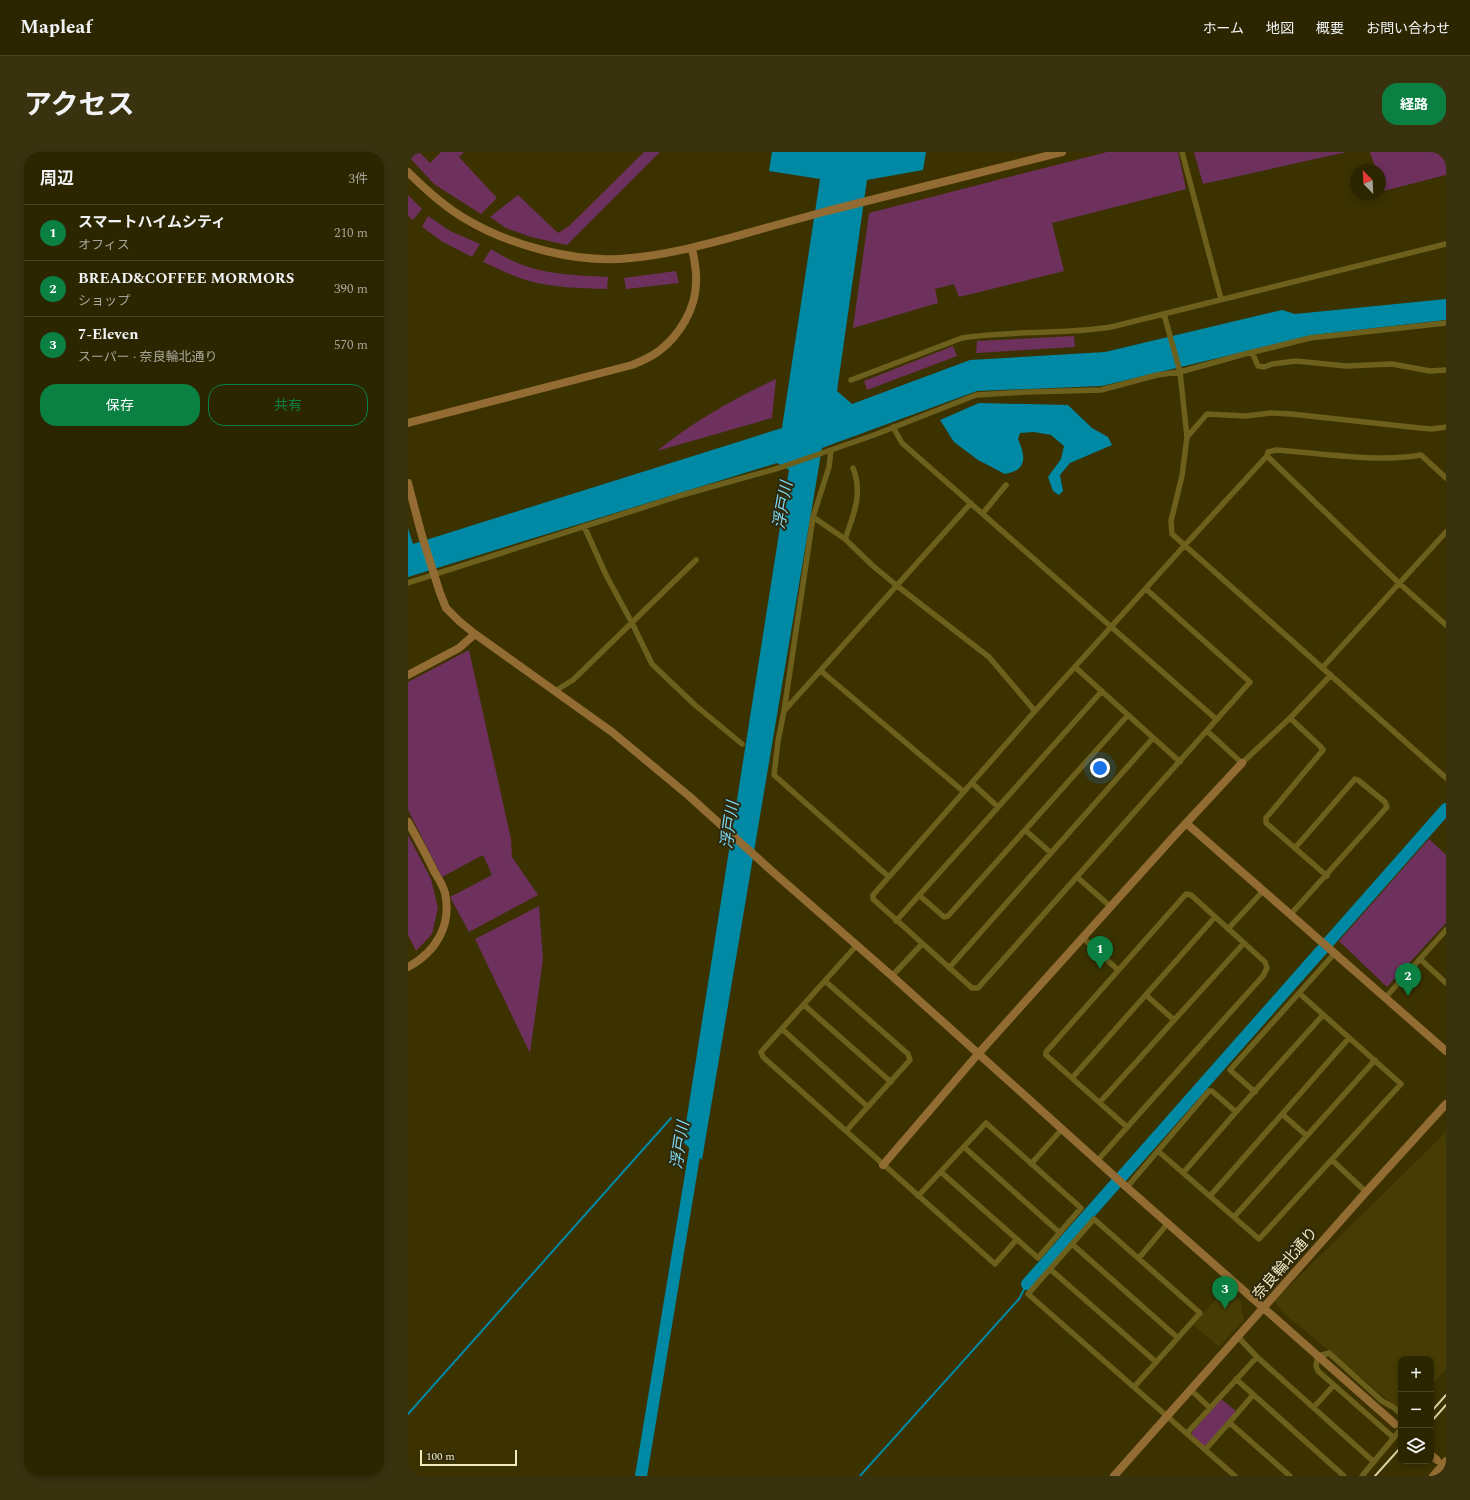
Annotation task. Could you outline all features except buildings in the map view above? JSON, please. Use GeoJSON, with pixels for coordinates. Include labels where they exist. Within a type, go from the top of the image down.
{"type":"FeatureCollection","features":[{"type":"Feature","properties":{"kind":"street"},"geometry":{"type":"LineString","coordinates":[[408,172],[428,191],[464,218],[498,236],[544,250],[589,258],[630,259],[692,248],[872,199],[1062,152]]}},
{"type":"Feature","properties":{"kind":"street"},"geometry":{"type":"LineString","coordinates":[[1182,152],[1221,299]]}},
{"type":"Feature","properties":{"kind":"street"},"geometry":{"type":"LineString","coordinates":[[851,380],[962,338],[1037,332],[1084,331],[1111,327],[1446,244]]}},
{"type":"Feature","properties":{"kind":"street"},"geometry":{"type":"LineString","coordinates":[[408,423],[632,365],[647,359],[660,351],[675,336],[691,308],[696,282],[692,248]]}},
{"type":"Feature","properties":{"kind":"street"},"geometry":{"type":"LineString","coordinates":[[1164,314],[1180,372],[1187,437],[1182,476],[1170,521],[1172,534],[1446,778]]}},
{"type":"Feature","properties":{"kind":"street"},"geometry":{"type":"LineString","coordinates":[[408,583],[434,576],[682,495],[783,467],[981,394],[1101,390],[1157,376],[1180,372],[1310,338],[1446,323]]}},
{"type":"Feature","properties":{"kind":"street"},"geometry":{"type":"LineString","coordinates":[[1252,352],[1258,366],[1264,367],[1272,364],[1296,361],[1346,366],[1392,364],[1430,370],[1446,370]]}},
{"type":"Feature","properties":{"kind":"street"},"geometry":{"type":"LineString","coordinates":[[1187,437],[1207,414],[1246,416],[1291,414],[1420,428],[1432,429],[1446,427]]}},
{"type":"Feature","properties":{"kind":"street"},"geometry":{"type":"LineString","coordinates":[[893,427],[902,443],[1216,719]]}},
{"type":"Feature","properties":{"kind":"street"},"geometry":{"type":"LineString","coordinates":[[831,450],[829,467],[813,517],[774,775],[890,877]]}},
{"type":"Feature","properties":{"kind":"street"},"geometry":{"type":"LineString","coordinates":[[1146,589],[1250,682],[978,988],[972,988],[873,900],[873,895],[1035,711],[1267,456],[1268,452],[1276,450],[1349,456],[1403,458],[1421,455],[1446,478]]}},
{"type":"Feature","properties":{"kind":"street"},"geometry":{"type":"LineString","coordinates":[[1267,456],[1400,584],[1446,625]]}},
{"type":"Feature","properties":{"kind":"street"},"geometry":{"type":"LineString","coordinates":[[846,539],[855,512],[858,488],[858,479],[853,468]]}},
{"type":"Feature","properties":{"kind":"street"},"geometry":{"type":"LineString","coordinates":[[408,483],[434,576],[446,608],[459,621],[612,732],[641,755],[892,976],[1111,1174],[1398,1427],[1394,1438],[1362,1476]]}},
{"type":"Feature","properties":{"kind":"street"},"geometry":{"type":"LineString","coordinates":[[983,513],[1006,485]]}},
{"type":"Feature","properties":{"kind":"street"},"geometry":{"type":"LineString","coordinates":[[784,711],[971,503]]}},
{"type":"Feature","properties":{"kind":"street"},"geometry":{"type":"LineString","coordinates":[[813,517],[846,539],[873,566],[896,585],[989,657],[1035,711]]}},
{"type":"Feature","properties":{"kind":"street"},"geometry":{"type":"LineString","coordinates":[[584,526],[606,575],[652,664],[695,705],[742,744]]}},
{"type":"Feature","properties":{"kind":"street"},"geometry":{"type":"LineString","coordinates":[[1322,668],[1446,532]]}},
{"type":"Feature","properties":{"kind":"street"},"geometry":{"type":"LineString","coordinates":[[555,691],[573,680],[696,560]]}},
{"type":"Feature","properties":{"kind":"street"},"geometry":{"type":"LineString","coordinates":[[408,675],[459,648],[475,634]]}},
{"type":"Feature","properties":{"kind":"street"},"geometry":{"type":"LineString","coordinates":[[1075,667],[1180,762]]}},
{"type":"Feature","properties":{"kind":"street"},"geometry":{"type":"LineString","coordinates":[[821,671],[964,792]]}},
{"type":"Feature","properties":{"kind":"street"},"geometry":{"type":"LineString","coordinates":[[883,1165],[978,1054],[1186,823],[1242,763],[1290,718],[1331,675]]}},
{"type":"Feature","properties":{"kind":"street"},"geometry":{"type":"LineString","coordinates":[[896,921],[1102,691]]}},
{"type":"Feature","properties":{"kind":"street"},"geometry":{"type":"LineString","coordinates":[[919,895],[944,917],[948,916],[1128,715]]}},
{"type":"Feature","properties":{"kind":"street"},"geometry":{"type":"LineString","coordinates":[[1290,718],[1320,746],[1322,750],[1266,818],[1266,823],[1326,876]]}},
{"type":"Feature","properties":{"kind":"street"},"geometry":{"type":"LineString","coordinates":[[1207,731],[1242,763]]}},
{"type":"Feature","properties":{"kind":"street"},"geometry":{"type":"LineString","coordinates":[[949,968],[1153,738]]}},
{"type":"Feature","properties":{"kind":"street"},"geometry":{"type":"LineString","coordinates":[[1290,915],[1387,807],[1385,802],[1358,780],[1355,780],[1295,848]]}},
{"type":"Feature","properties":{"kind":"street"},"geometry":{"type":"LineString","coordinates":[[972,783],[998,807]]}},
{"type":"Feature","properties":{"kind":"street"},"geometry":{"type":"LineString","coordinates":[[408,822],[444,892],[446,906],[444,925],[439,939],[432,950],[408,967]]}},
{"type":"Feature","properties":{"kind":"street"},"geometry":{"type":"LineString","coordinates":[[1186,823],[1446,1051]]}},
{"type":"Feature","properties":{"kind":"street"},"geometry":{"type":"LineString","coordinates":[[1025,830],[1051,853]]}},
{"type":"Feature","properties":{"kind":"street"},"geometry":{"type":"LineString","coordinates":[[1077,877],[1111,907]]}},
{"type":"Feature","properties":{"kind":"street"},"geometry":{"type":"LineString","coordinates":[[1228,928],[1263,891]]}},
{"type":"Feature","properties":{"kind":"street"},"geometry":{"type":"LineString","coordinates":[[1097,1161],[1263,976],[1267,968],[1265,962],[1191,895],[1186,894],[1046,1052],[1046,1055],[1127,1127]]}},
{"type":"Feature","properties":{"kind":"street"},"geometry":{"type":"LineString","coordinates":[[1072,1078],[1216,917]]}},
{"type":"Feature","properties":{"kind":"street"},"geometry":{"type":"LineString","coordinates":[[1385,998],[1446,930]]}},
{"type":"Feature","properties":{"kind":"street"},"geometry":{"type":"LineString","coordinates":[[1083,938],[1118,970]]}},
{"type":"Feature","properties":{"kind":"street"},"geometry":{"type":"LineString","coordinates":[[1100,1102],[1244,943]]}},
{"type":"Feature","properties":{"kind":"street"},"geometry":{"type":"LineString","coordinates":[[892,976],[922,944]]}},
{"type":"Feature","properties":{"kind":"street"},"geometry":{"type":"LineString","coordinates":[[857,945],[761,1052],[763,1057],[995,1264],[1017,1239]]}},
{"type":"Feature","properties":{"kind":"street"},"geometry":{"type":"LineString","coordinates":[[1255,1092],[1230,1070],[1334,954]]}},
{"type":"Feature","properties":{"kind":"street"},"geometry":{"type":"LineString","coordinates":[[1420,959],[1445,981]]}},
{"type":"Feature","properties":{"kind":"street"},"geometry":{"type":"LineString","coordinates":[[825,981],[908,1054],[910,1060],[846,1131]]}},
{"type":"Feature","properties":{"kind":"street"},"geometry":{"type":"LineString","coordinates":[[1158,1151],[1259,1240],[1401,1084],[1299,993]]}},
{"type":"Feature","properties":{"kind":"street"},"geometry":{"type":"LineString","coordinates":[[1146,995],[1174,1020]]}},
{"type":"Feature","properties":{"kind":"street"},"geometry":{"type":"LineString","coordinates":[[804,1005],[891,1082]]}},
{"type":"Feature","properties":{"kind":"street"},"geometry":{"type":"LineString","coordinates":[[1183,1172],[1323,1015]]}},
{"type":"Feature","properties":{"kind":"street"},"geometry":{"type":"LineString","coordinates":[[782,1029],[868,1107]]}},
{"type":"Feature","properties":{"kind":"street"},"geometry":{"type":"LineString","coordinates":[[1210,1196],[1349,1038]]}},
{"type":"Feature","properties":{"kind":"street"},"geometry":{"type":"LineString","coordinates":[[1234,1217],[1375,1060]]}},
{"type":"Feature","properties":{"kind":"street"},"geometry":{"type":"LineString","coordinates":[[1125,1186],[1158,1151],[1209,1092],[1212,1091],[1236,1112]]}},
{"type":"Feature","properties":{"kind":"street","name":"奈良輪北通り"},"geometry":{"type":"LineString","coordinates":[[1114,1476],[1446,1104]]}},
{"type":"Feature","properties":{"kind":"street"},"geometry":{"type":"LineString","coordinates":[[1282,1114],[1306,1136]]}},
{"type":"Feature","properties":{"kind":"street"},"geometry":{"type":"LineString","coordinates":[[918,1196],[986,1123],[1081,1208],[1038,1258],[941,1172]]}},
{"type":"Feature","properties":{"kind":"street"},"geometry":{"type":"LineString","coordinates":[[1031,1164],[1062,1129]]}},
{"type":"Feature","properties":{"kind":"street"},"geometry":{"type":"LineString","coordinates":[[964,1147],[1060,1233]]}},
{"type":"Feature","properties":{"kind":"street"},"geometry":{"type":"LineString","coordinates":[[1332,1160],[1366,1192]]}},
{"type":"Feature","properties":{"kind":"street"},"geometry":{"type":"LineString","coordinates":[[1134,1387],[1200,1313],[1094,1219],[1028,1294],[1235,1476]]}},
{"type":"Feature","properties":{"kind":"street"},"geometry":{"type":"LineString","coordinates":[[1138,1258],[1168,1223]]}},
{"type":"Feature","properties":{"kind":"street"},"geometry":{"type":"LineString","coordinates":[[1072,1244],[1178,1338]]}},
{"type":"Feature","properties":{"kind":"street"},"geometry":{"type":"LineString","coordinates":[[1050,1269],[1156,1362]]}},
{"type":"Feature","properties":{"kind":"street"},"geometry":{"type":"LineString","coordinates":[[1238,1338],[1257,1357],[1374,1462]]}},
{"type":"Feature","properties":{"kind":"street"},"geometry":{"type":"LineString","coordinates":[[1318,1356],[1329,1353],[1382,1401],[1398,1411]]}},
{"type":"Feature","properties":{"kind":"street"},"geometry":{"type":"LineString","coordinates":[[1318,1356],[1316,1366],[1318,1371],[1394,1438]]}},
{"type":"Feature","properties":{"kind":"street"},"geometry":{"type":"LineString","coordinates":[[1188,1434],[1188,1432],[1257,1357]]}},
{"type":"Feature","properties":{"kind":"street"},"geometry":{"type":"LineString","coordinates":[[1236,1379],[1344,1476]]}},
{"type":"Feature","properties":{"kind":"street"},"geometry":{"type":"LineString","coordinates":[[1314,1407],[1334,1385]]}},
{"type":"Feature","properties":{"kind":"street"},"geometry":{"type":"LineString","coordinates":[[1191,1390],[1210,1408]]}},
{"type":"Feature","properties":{"kind":"street"},"geometry":{"type":"LineString","coordinates":[[1205,1450],[1254,1395]]}},
{"type":"Feature","properties":{"kind":"street"},"geometry":{"type":"LineString","coordinates":[[1227,1425],[1231,1424],[1290,1476]]}},
{"type":"Feature","properties":{"kind":"street"},"geometry":{"type":"LineString","coordinates":[[1433,1476],[1438,1459]]}},
{"type":"Feature","properties":{"kind":"shaded area"},"geometry":{"type":"Polygon","coordinates":[[[408,152],[419,152],[430,163],[441,152],[464,152],[459,157],[497,198],[481,214],[434,184],[408,156],[408,152]]]}},
{"type":"Feature","properties":{"kind":"shaded area"},"geometry":{"type":"Polygon","coordinates":[[[644,152],[660,152],[567,245],[531,237],[506,228],[490,217],[518,195],[558,233],[569,226],[644,152]]]}},
{"type":"Feature","properties":{"kind":"shaded area"},"geometry":{"type":"Polygon","coordinates":[[[1107,152],[1178,152],[1186,189],[1052,223],[1064,271],[959,297],[954,284],[935,289],[938,303],[853,328],[869,213],[1107,152]]]}},
{"type":"Feature","properties":{"kind":"shaded area"},"geometry":{"type":"Polygon","coordinates":[[[1194,152],[1347,152],[1203,184],[1194,152]]]}},
{"type":"Feature","properties":{"kind":"shaded area"},"geometry":{"type":"Polygon","coordinates":[[[1370,152],[1446,152],[1446,175],[1386,190],[1386,164],[1374,164],[1370,152]]]}},
{"type":"Feature","properties":{"kind":"shaded area"},"geometry":{"type":"Polygon","coordinates":[[[408,195],[422,209],[413,220],[408,216],[408,195]]]}},
{"type":"Feature","properties":{"kind":"shaded area"},"geometry":{"type":"Polygon","coordinates":[[[428,216],[450,231],[480,244],[472,257],[443,242],[422,227],[428,216]]]}},
{"type":"Feature","properties":{"kind":"shaded area"},"geometry":{"type":"Polygon","coordinates":[[[491,249],[524,266],[548,272],[608,277],[607,289],[556,286],[536,283],[521,278],[483,262],[491,249]]]}},
{"type":"Feature","properties":{"kind":"shaded area"},"geometry":{"type":"Polygon","coordinates":[[[676,271],[679,283],[626,289],[624,278],[676,271]]]}},
{"type":"Feature","properties":{"kind":"shaded area"},"geometry":{"type":"Polygon","coordinates":[[[1074,336],[1075,347],[976,353],[977,341],[1074,336]]]}},
{"type":"Feature","properties":{"kind":"shaded area"},"geometry":{"type":"Polygon","coordinates":[[[953,346],[957,356],[867,390],[864,381],[953,346]]]}},
{"type":"Feature","properties":{"kind":"shaded area"},"geometry":{"type":"Polygon","coordinates":[[[776,379],[772,418],[657,451],[714,411],[744,394],[776,379]]]}},
{"type":"Feature","properties":{"kind":"shaded area"},"geometry":{"type":"Polygon","coordinates":[[[469,650],[511,839],[512,857],[538,895],[469,932],[450,897],[492,875],[483,855],[442,877],[408,810],[408,682],[469,650]]]}},
{"type":"Feature","properties":{"kind":"shaded area"},"geometry":{"type":"Polygon","coordinates":[[[408,835],[431,879],[438,908],[432,934],[416,951],[408,935],[408,835]]]}},
{"type":"Feature","properties":{"kind":"shaded area"},"geometry":{"type":"Polygon","coordinates":[[[1429,839],[1446,855],[1446,923],[1387,987],[1339,941],[1429,839]]]}},
{"type":"Feature","properties":{"kind":"shaded area"},"geometry":{"type":"Polygon","coordinates":[[[539,906],[543,959],[530,1053],[475,939],[539,906]]]}},
{"type":"Feature","properties":{"kind":"shaded area"},"geometry":{"type":"Polygon","coordinates":[[[1446,1132],[1446,1369],[1434,1383],[1434,1356],[1398,1356],[1398,1408],[1285,1314],[1274,1301],[1446,1132]]]}},
{"type":"Feature","properties":{"kind":"shaded area"},"geometry":{"type":"Polygon","coordinates":[[[1226,1287],[1240,1300],[1244,1320],[1219,1347],[1193,1325],[1226,1287]]]}},
{"type":"Feature","properties":{"kind":"shaded area"},"geometry":{"type":"Polygon","coordinates":[[[1221,1399],[1236,1411],[1206,1445],[1203,1445],[1191,1435],[1192,1432],[1221,1399]]]}},
{"type":"Feature","properties":{"kind":"water"},"geometry":{"type":"Polygon","coordinates":[[[772,152],[926,152],[923,170],[867,180],[837,391],[852,404],[970,360],[1105,352],[1282,310],[1295,314],[1446,299],[1446,320],[1313,335],[1102,386],[977,391],[822,448],[702,1160],[683,1142],[789,470],[777,463],[408,577],[408,528],[413,544],[782,428],[820,179],[769,171],[772,152]]]}},
{"type":"Feature","properties":{"kind":"water"},"geometry":{"type":"Polygon","coordinates":[[[979,403],[1068,405],[1092,428],[1108,437],[1112,445],[1070,463],[1060,475],[1063,491],[1059,495],[1053,491],[1048,477],[1061,459],[1064,446],[1051,435],[1034,432],[1020,433],[1018,439],[1023,455],[1022,463],[1017,470],[1005,474],[978,460],[954,442],[940,420],[979,403]]]}},
{"type":"Feature","properties":{"kind":"waterway"},"geometry":{"type":"LineString","coordinates":[[1027,1284],[1446,809]]}},
{"type":"Feature","properties":{"kind":"waterway"},"geometry":{"type":"LineString","coordinates":[[408,1414],[671,1118]]}},
{"type":"Feature","properties":{"kind":"waterway","name":"浮戸川"},"geometry":{"type":"LineString","coordinates":[[641,1476],[697,1138]]}},
{"type":"Feature","properties":{"kind":"waterway"},"geometry":{"type":"LineString","coordinates":[[860,1476],[1019,1299],[1027,1284]]}},
{"type":"Feature","properties":{"kind":"railway"},"geometry":{"type":"LineString","coordinates":[[1434,1409],[1446,1395]]}},
{"type":"Feature","properties":{"kind":"railway"},"geometry":{"type":"LineString","coordinates":[[1434,1419],[1446,1405]]}},
{"type":"Feature","properties":{"kind":"railway"},"geometry":{"type":"LineString","coordinates":[[1375,1476],[1398,1450]]}},
{"type":"Feature","properties":{"kind":"place","name":"スマートハイムシティ"},"geometry":{"type":"Point","coordinates":[1100,969]}},
{"type":"Feature","properties":{"kind":"place","name":"BREAD&COFFEE MORMORS"},"geometry":{"type":"Point","coordinates":[1408,996]}},
{"type":"Feature","properties":{"kind":"place","name":"7-Eleven"},"geometry":{"type":"Point","coordinates":[1225,1309]}}]}
